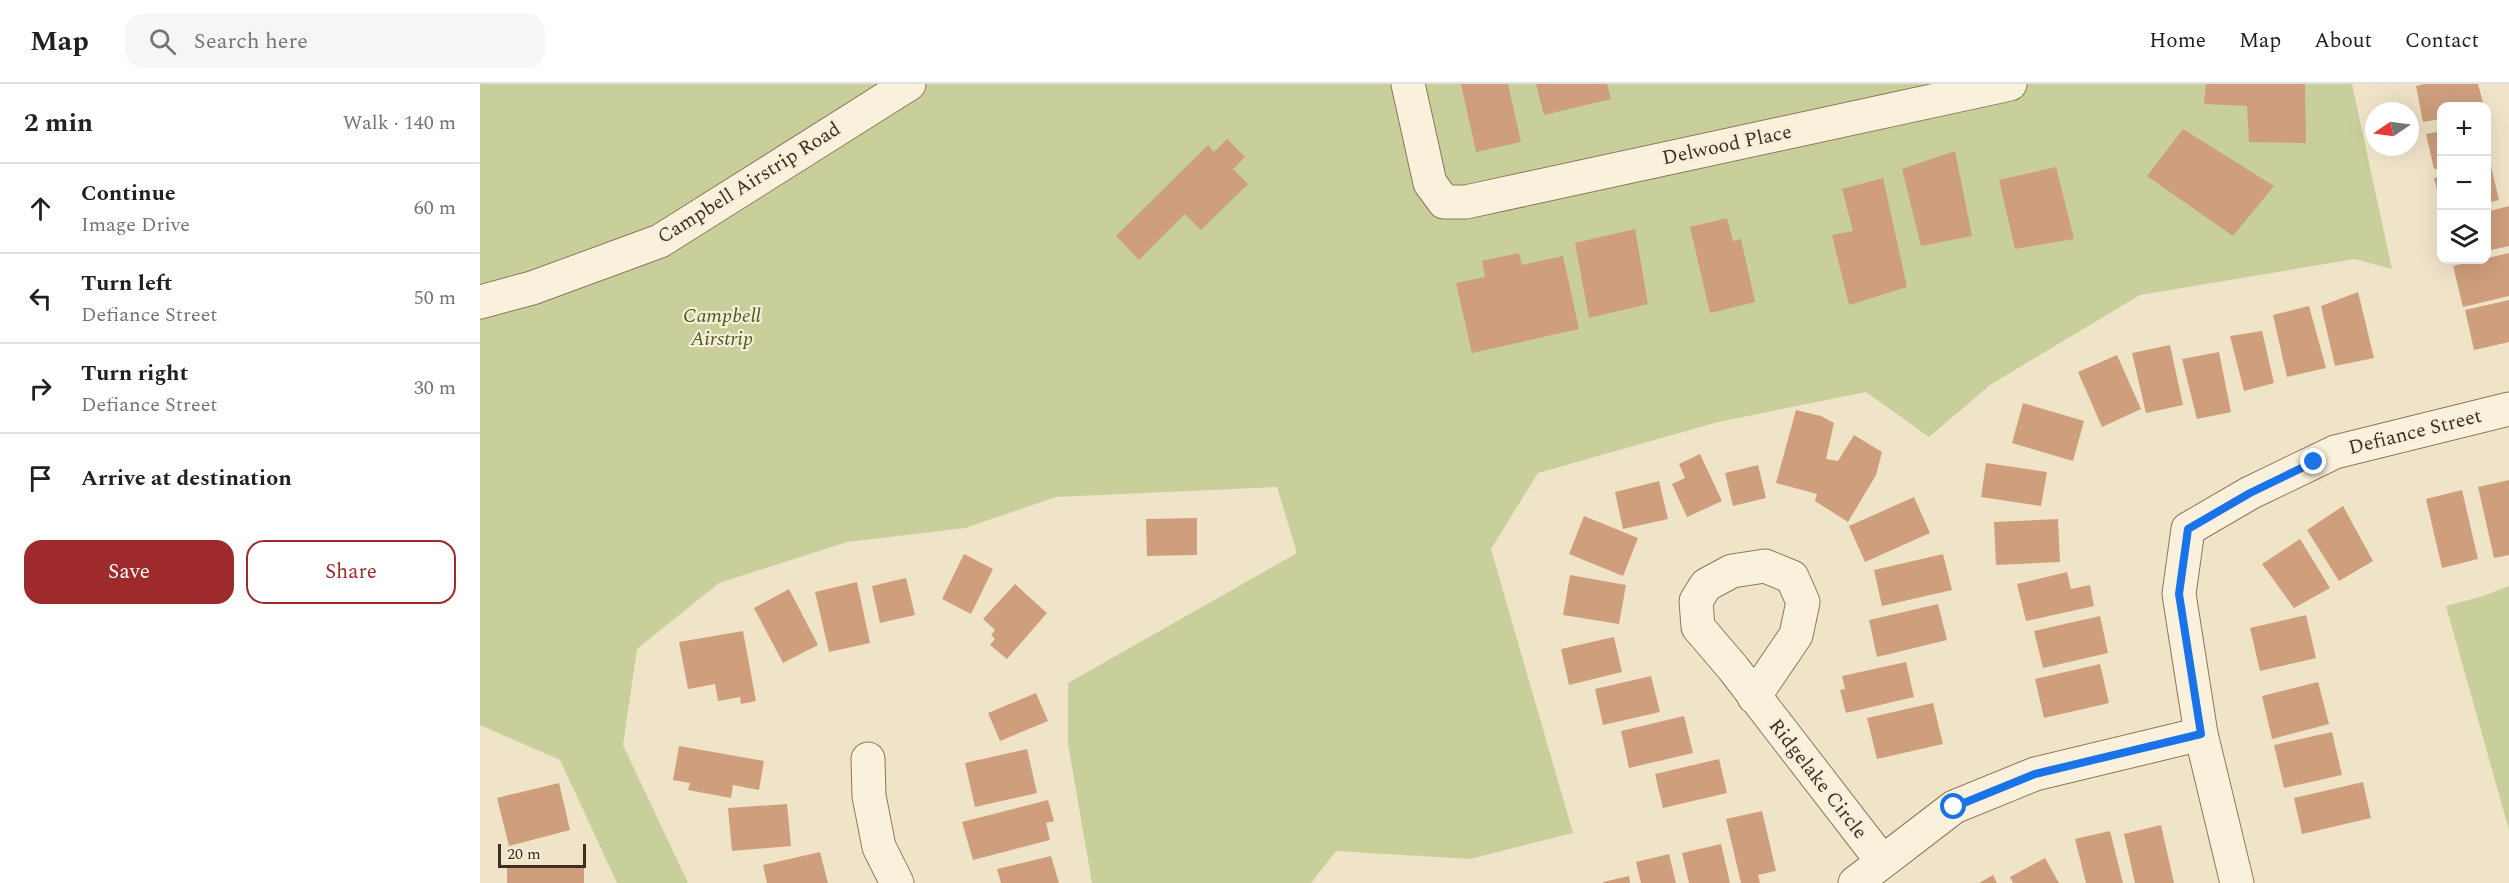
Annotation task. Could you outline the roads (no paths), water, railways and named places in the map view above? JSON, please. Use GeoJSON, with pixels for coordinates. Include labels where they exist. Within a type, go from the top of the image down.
{"type":"FeatureCollection","features":[{"type":"Feature","properties":{"kind":"street","name":"Campbell Airstrip Road"},"geometry":{"type":"LineString","coordinates":[[480,302],[532,288],[660,241],[909,84]]}},
{"type":"Feature","properties":{"kind":"street","name":"Delwood Place"},"geometry":{"type":"LineString","coordinates":[[1408,84],[1430,183],[1444,202],[1466,202],[2010,84]]}},
{"type":"Feature","properties":{"kind":"street","name":"Defiance Street"},"geometry":{"type":"LineString","coordinates":[[2201,734],[2179,594],[2188,529],[2250,493],[2335,452],[2509,409]]}},
{"type":"Feature","properties":{"kind":"street","name":"Ridgelake Circle"},"geometry":{"type":"LineString","coordinates":[[1754,697],[1881,861]]}},
{"type":"Feature","properties":{"kind":"street"},"geometry":{"type":"LineString","coordinates":[[1855,883],[1954,807],[2035,774],[2201,734],[2237,883]]}},
{"type":"Feature","properties":{"kind":"street"},"geometry":{"type":"LineString","coordinates":[[868,759],[869,796],[879,847],[897,883]]}},
{"type":"Feature","properties":{"kind":"park label","name":"Campbell Airstrip"},"geometry":{"type":"Point","coordinates":[722,328]}}]}
